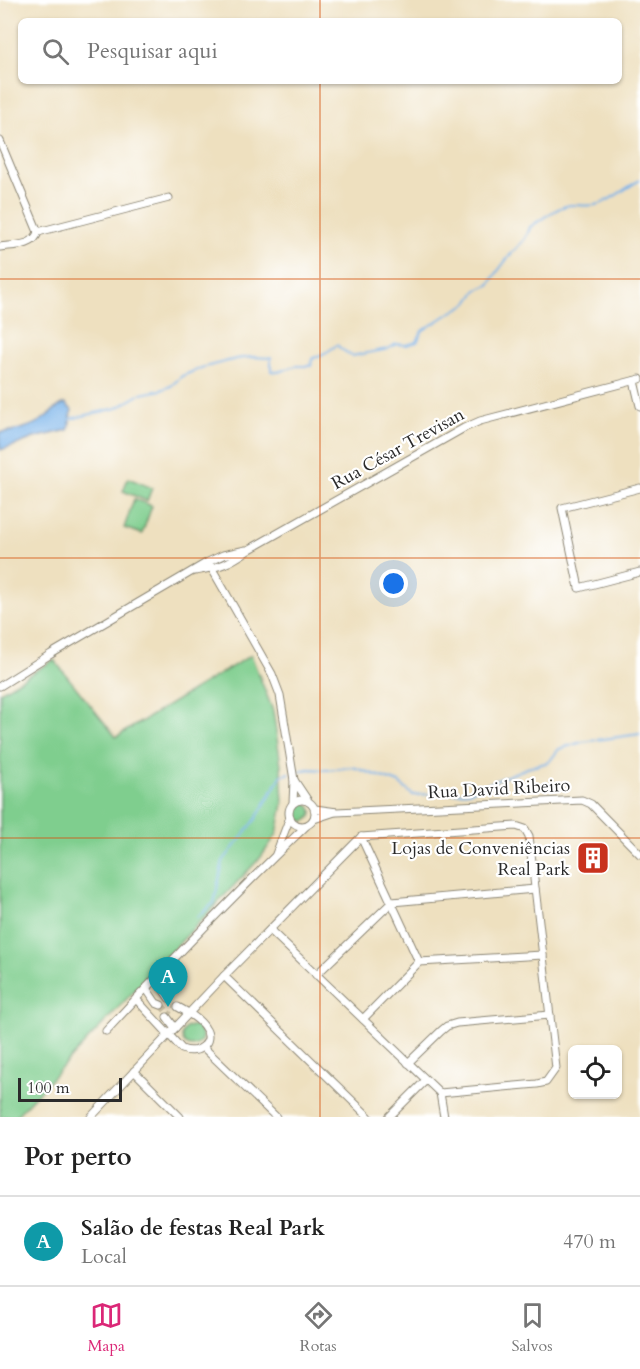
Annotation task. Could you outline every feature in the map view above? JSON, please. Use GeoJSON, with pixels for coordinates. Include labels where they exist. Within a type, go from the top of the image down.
{"type":"FeatureCollection","features":[{"type":"Feature","properties":{"kind":"street"},"geometry":{"type":"LineString","coordinates":[[0,141],[38,232],[33,241],[0,247]]}},
{"type":"Feature","properties":{"kind":"street"},"geometry":{"type":"LineString","coordinates":[[38,232],[169,198]]}},
{"type":"Feature","properties":{"kind":"street"},"geometry":{"type":"LineString","coordinates":[[637,380],[640,406]]}},
{"type":"Feature","properties":{"kind":"street","name":"Rua César Trevisan"},"geometry":{"type":"LineString","coordinates":[[0,686],[195,571],[210,565],[227,564],[464,428],[480,421],[637,380]]}},
{"type":"Feature","properties":{"kind":"street"},"geometry":{"type":"LineString","coordinates":[[640,488],[562,508],[579,588],[640,572]]}},
{"type":"Feature","properties":{"kind":"street"},"geometry":{"type":"LineString","coordinates":[[210,565],[272,674],[280,695],[294,780],[290,817],[275,856]]}},
{"type":"Feature","properties":{"kind":"street"},"geometry":{"type":"LineString","coordinates":[[106,1031],[275,856],[315,819],[315,808],[294,780]]}},
{"type":"Feature","properties":{"kind":"street","name":"Rua David Ribeiro"},"geometry":{"type":"LineString","coordinates":[[315,808],[338,812],[582,800],[591,804],[640,854]]}},
{"type":"Feature","properties":{"kind":"street"},"geometry":{"type":"LineString","coordinates":[[293,803],[308,801]]}},
{"type":"Feature","properties":{"kind":"street","name":"Rua David Ribeiro"},"geometry":{"type":"LineString","coordinates":[[315,819],[338,812]]}},
{"type":"Feature","properties":{"kind":"street"},"geometry":{"type":"LineString","coordinates":[[290,817],[296,825],[306,826]]}},
{"type":"Feature","properties":{"kind":"street"},"geometry":{"type":"LineString","coordinates":[[91,1117],[224,976],[361,837],[516,826],[525,830],[529,836],[556,1068],[554,1074],[546,1082],[537,1084],[440,1093]]}},
{"type":"Feature","properties":{"kind":"street"},"geometry":{"type":"LineString","coordinates":[[361,837],[419,962]]}},
{"type":"Feature","properties":{"kind":"street"},"geometry":{"type":"LineString","coordinates":[[316,975],[392,902],[535,889]]}},
{"type":"Feature","properties":{"kind":"street"},"geometry":{"type":"LineString","coordinates":[[270,930],[440,1093],[444,1117]]}},
{"type":"Feature","properties":{"kind":"street"},"geometry":{"type":"LineString","coordinates":[[363,1019],[419,962],[543,955]]}},
{"type":"Feature","properties":{"kind":"street"},"geometry":{"type":"LineString","coordinates":[[224,976],[369,1117]]}},
{"type":"Feature","properties":{"kind":"street"},"geometry":{"type":"LineString","coordinates":[[156,979],[169,998]]}},
{"type":"Feature","properties":{"kind":"street"},"geometry":{"type":"LineString","coordinates":[[146,988],[159,1005]]}},
{"type":"Feature","properties":{"kind":"street"},"geometry":{"type":"LineString","coordinates":[[136,999],[182,1049],[195,1052],[203,1047],[207,1039],[205,1027],[178,1007]]}},
{"type":"Feature","properties":{"kind":"street"},"geometry":{"type":"LineString","coordinates":[[408,1063],[447,1026],[457,1023],[550,1015]]}},
{"type":"Feature","properties":{"kind":"street"},"geometry":{"type":"LineString","coordinates":[[168,1016],[177,1026]]}},
{"type":"Feature","properties":{"kind":"street"},"geometry":{"type":"LineString","coordinates":[[203,1047],[276,1117]]}},
{"type":"Feature","properties":{"kind":"street"},"geometry":{"type":"LineString","coordinates":[[134,1071],[180,1117]]}},
{"type":"Feature","properties":{"kind":"street"},"geometry":{"type":"LineString","coordinates":[[389,1117],[426,1080]]}},
{"type":"Feature","properties":{"kind":"green space"},"geometry":{"type":"Polygon","coordinates":[[[128,478],[152,488],[147,501],[123,491],[128,478]]]}},
{"type":"Feature","properties":{"kind":"green space"},"geometry":{"type":"Polygon","coordinates":[[[134,499],[152,506],[142,534],[124,528],[134,499]]]}},
{"type":"Feature","properties":{"kind":"green space"},"geometry":{"type":"Polygon","coordinates":[[[251,655],[273,711],[281,765],[283,804],[277,834],[261,857],[15,1117],[0,1117],[0,692],[54,660],[116,737],[251,655]]]}},
{"type":"Feature","properties":{"kind":"green space"},"geometry":{"type":"Polygon","coordinates":[[[303,803],[309,806],[312,812],[309,818],[303,821],[297,818],[294,812],[297,806],[303,803]]]}},
{"type":"Feature","properties":{"kind":"green space"},"geometry":{"type":"Polygon","coordinates":[[[192,1026],[199,1029],[202,1036],[199,1043],[192,1046],[185,1043],[182,1036],[185,1029],[192,1026]]]}},
{"type":"Feature","properties":{"kind":"water"},"geometry":{"type":"Polygon","coordinates":[[[63,404],[72,410],[68,430],[34,438],[0,450],[0,432],[17,430],[33,424],[63,404]]]}},
{"type":"Feature","properties":{"kind":"waterway"},"geometry":{"type":"LineString","coordinates":[[70,419],[117,408],[141,394],[171,386],[182,376],[201,368],[236,359],[271,358],[271,371],[278,372],[296,366],[311,366],[312,359],[337,345],[352,356],[388,349],[396,344],[406,345],[417,342],[422,331],[468,303],[477,290],[489,285],[502,265],[525,238],[530,227],[562,207],[600,204],[640,180]]}},
{"type":"Feature","properties":{"kind":"waterway"},"geometry":{"type":"LineString","coordinates":[[295,772],[308,769],[327,770],[353,767],[399,783],[413,795],[468,792],[527,768],[549,762],[559,749],[582,742],[640,734]]}},
{"type":"Feature","properties":{"kind":"waterway"},"geometry":{"type":"LineString","coordinates":[[197,917],[214,903],[223,861],[256,819],[281,776],[290,773]]}},
{"type":"Feature","properties":{"kind":"tunnel"},"geometry":{"type":"LineString","coordinates":[[161,1005],[170,1015]]}},
{"type":"Feature","properties":{"kind":"place","name":"Lojas de Conveniências Real Park"},"geometry":{"type":"Point","coordinates":[593,858]}},
{"type":"Feature","properties":{"kind":"place","name":"Salão de festas Real Park"},"geometry":{"type":"Point","coordinates":[168,1007]}}]}
